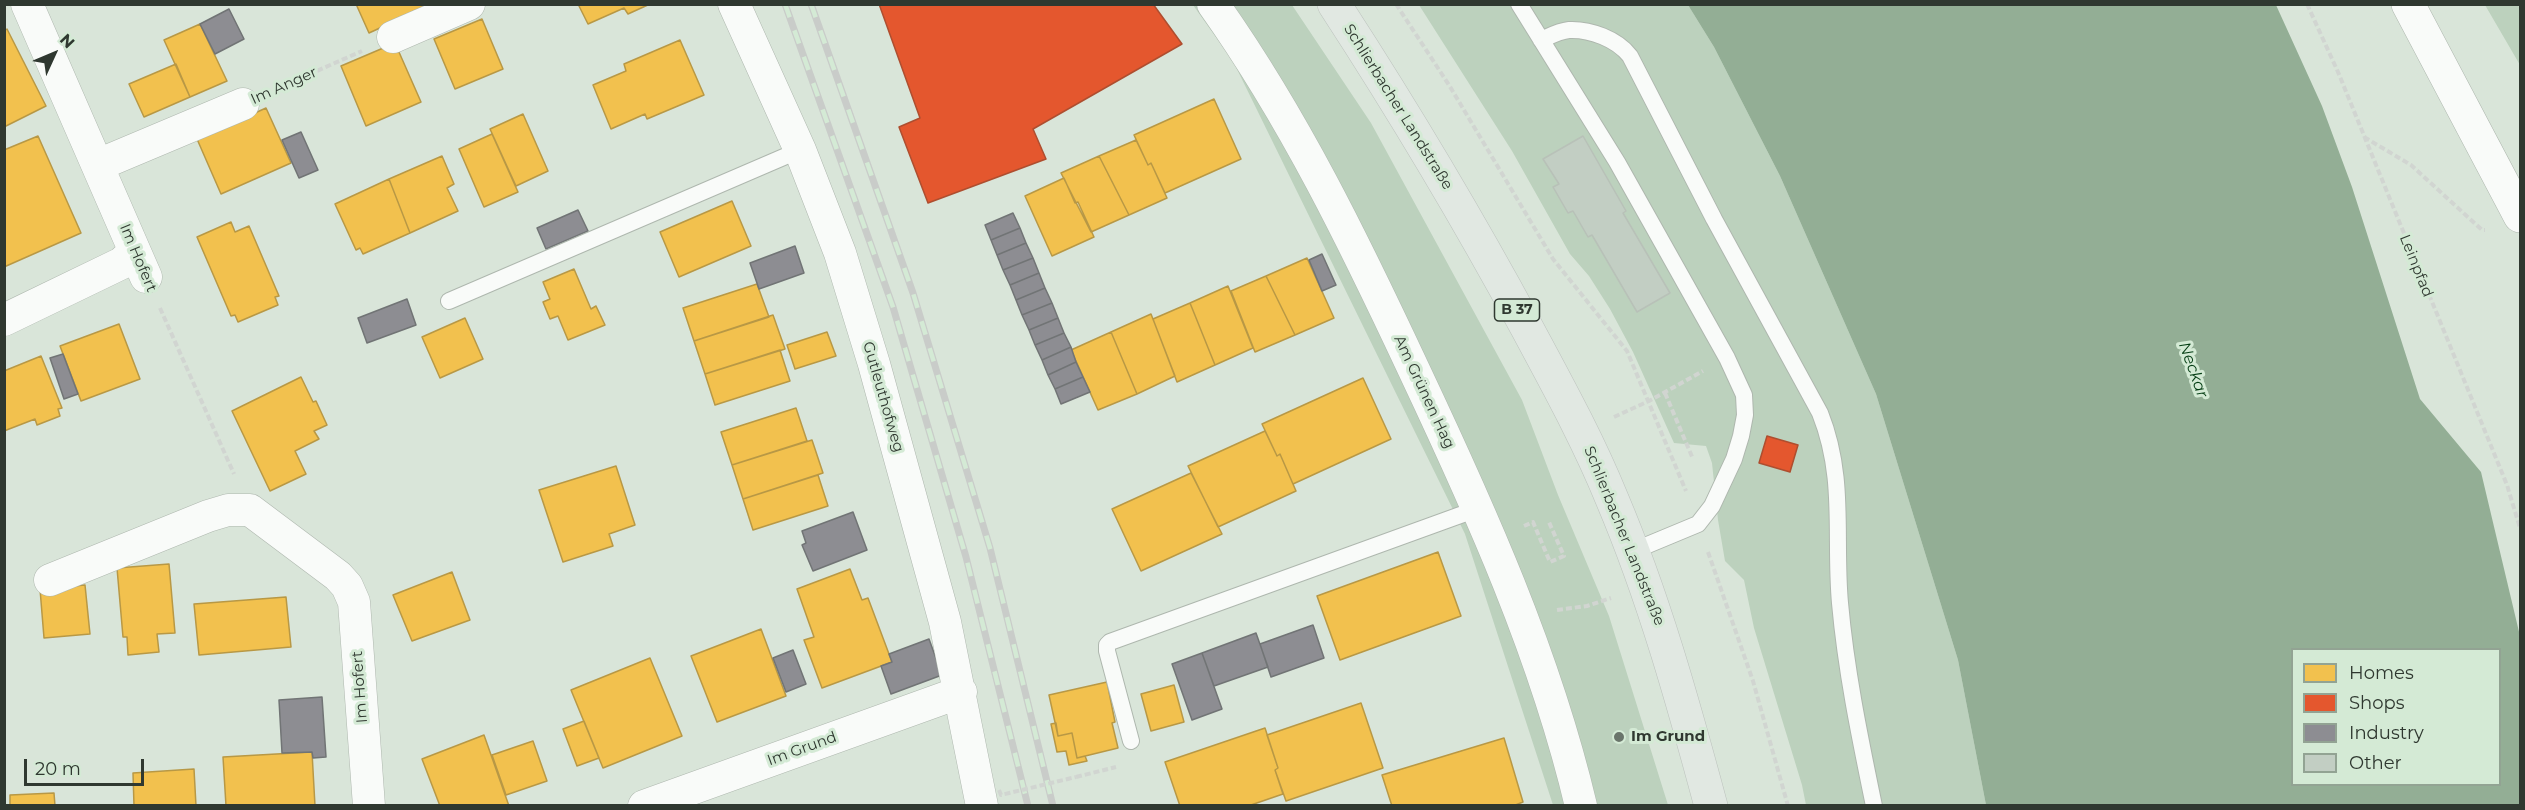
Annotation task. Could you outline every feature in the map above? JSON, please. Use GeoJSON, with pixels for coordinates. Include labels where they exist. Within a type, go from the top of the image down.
{"type":"FeatureCollection","features":[{"type":"Feature","properties":{"kind":"main road","name":"Schlierbacher Landstraße"},"geometry":{"type":"LineString","coordinates":[[1334,4],[1397,101],[1481,244],[1581,431],[1646,584],[1711,806]]}},
{"type":"Feature","properties":{"kind":"main road"},"geometry":{"type":"LineString","coordinates":[[2408,4],[2520,215]]}},
{"type":"Feature","properties":{"kind":"street","name":"Im Hofert"},"geometry":{"type":"LineString","coordinates":[[27,4],[146,277]]}},
{"type":"Feature","properties":{"kind":"street"},"geometry":{"type":"LineString","coordinates":[[393,37],[469,4]]}},
{"type":"Feature","properties":{"kind":"street","name":"Gutleuthofweg"},"geometry":{"type":"LineString","coordinates":[[734,4],[800,150],[840,253],[874,364],[991,798]]}},
{"type":"Feature","properties":{"kind":"street","name":"Am Grünen Hag"},"geometry":{"type":"LineString","coordinates":[[1212,4],[1280,108],[1322,180],[1385,307],[1477,509],[1521,616],[1548,690],[1581,806]]}},
{"type":"Feature","properties":{"kind":"street","name":"Im Anger"},"geometry":{"type":"LineString","coordinates":[[98,165],[243,104]]}},
{"type":"Feature","properties":{"kind":"street"},"geometry":{"type":"LineString","coordinates":[[4,320],[122,263],[133,248]]}},
{"type":"Feature","properties":{"kind":"street"},"geometry":{"type":"LineString","coordinates":[[50,580],[208,516],[228,510],[250,510]]}},
{"type":"Feature","properties":{"kind":"street","name":"Im Hofert"},"geometry":{"type":"LineString","coordinates":[[250,510],[338,576],[351,594],[354,602],[369,806]]}},
{"type":"Feature","properties":{"kind":"street","name":"Im Grund"},"geometry":{"type":"LineString","coordinates":[[644,806],[961,692]]}},
{"type":"Feature","properties":{"kind":"lane"},"geometry":{"type":"LineString","coordinates":[[1519,4],[1617,162],[1727,358],[1744,395],[1744,425],[1734,459],[1721,490],[1698,524],[1633,551]]}},
{"type":"Feature","properties":{"kind":"lane"},"geometry":{"type":"LineString","coordinates":[[1541,40],[1567,30],[1578,31],[1613,41],[1630,56],[1647,84],[1714,219],[1820,413],[1826,428],[1836,473],[1839,503],[1838,572],[1845,654],[1874,806]]}},
{"type":"Feature","properties":{"kind":"lane"},"geometry":{"type":"LineString","coordinates":[[448,301],[800,150]]}},
{"type":"Feature","properties":{"kind":"lane"},"geometry":{"type":"LineString","coordinates":[[1131,741],[1107,651],[1110,642],[1477,509]]}},
{"type":"Feature","properties":{"kind":"path"},"geometry":{"type":"LineString","coordinates":[[1396,4],[1449,85],[1553,259],[1628,351],[1698,524],[1753,681],[1788,806]]}},
{"type":"Feature","properties":{"kind":"path","name":"Leinpfad"},"geometry":{"type":"LineString","coordinates":[[2307,4],[2338,72],[2507,485],[2520,528]]}},
{"type":"Feature","properties":{"kind":"path","name":"Im Anger"},"geometry":{"type":"LineString","coordinates":[[243,104],[393,37]]}},
{"type":"Feature","properties":{"kind":"path"},"geometry":{"type":"LineString","coordinates":[[2363,136],[2411,165],[2482,230],[2488,231],[2520,215]]}},
{"type":"Feature","properties":{"kind":"path","name":"Im Hofert"},"geometry":{"type":"LineString","coordinates":[[146,277],[250,510]]}},
{"type":"Feature","properties":{"kind":"path"},"geometry":{"type":"LineString","coordinates":[[1581,431],[1649,401],[1727,358]]}},
{"type":"Feature","properties":{"kind":"path"},"geometry":{"type":"LineString","coordinates":[[1665,393],[1693,459]]}},
{"type":"Feature","properties":{"kind":"path"},"geometry":{"type":"LineString","coordinates":[[1537,531],[1550,562],[1564,556],[1548,520]]}},
{"type":"Feature","properties":{"kind":"path"},"geometry":{"type":"LineString","coordinates":[[1521,616],[1603,602],[1646,584]]}},
{"type":"Feature","properties":{"kind":"path"},"geometry":{"type":"LineString","coordinates":[[991,798],[1126,764]]}},
{"type":"Feature","properties":{"kind":"shaded area"},"geometry":{"type":"Polygon","coordinates":[[[1193,5],[1292,5],[1371,123],[1522,400],[1558,495],[1609,616],[1668,805],[1553,805],[1465,534],[1233,61],[1193,5]]]}},
{"type":"Feature","properties":{"kind":"shaded area"},"geometry":{"type":"Polygon","coordinates":[[[1419,5],[1688,5],[1714,47],[1780,176],[1876,394],[1958,660],[1986,805],[1806,805],[1754,628],[1744,580],[1725,561],[1712,463],[1706,446],[1674,443],[1633,352],[1610,309],[1589,276],[1570,254],[1512,151],[1419,5]]]}},
{"type":"Feature","properties":{"kind":"shaded area"},"geometry":{"type":"Polygon","coordinates":[[[2485,5],[2520,5],[2520,65],[2485,5]]]}},
{"type":"Feature","properties":{"kind":"water","name":"Neckar"},"geometry":{"type":"Polygon","coordinates":[[[1688,5],[2276,5],[2322,106],[2352,187],[2420,399],[2481,472],[2520,636],[2520,805],[1986,805],[1958,660],[1876,394],[1780,176],[1714,47],[1688,5]]]}},
{"type":"Feature","properties":{"kind":"building: Homes"},"geometry":{"type":"Polygon","coordinates":[[[356,4],[432,4],[369,33],[356,4]]]}},
{"type":"Feature","properties":{"kind":"building: Homes"},"geometry":{"type":"Polygon","coordinates":[[[578,4],[650,4],[628,14],[624,8],[588,24],[578,4]]]}},
{"type":"Feature","properties":{"kind":"building: Homes"},"geometry":{"type":"Polygon","coordinates":[[[482,19],[503,69],[455,89],[434,39],[482,19]]]}},
{"type":"Feature","properties":{"kind":"building: Homes"},"geometry":{"type":"Polygon","coordinates":[[[200,24],[227,81],[190,97],[164,40],[200,24]]]}},
{"type":"Feature","properties":{"kind":"building: Homes"},"geometry":{"type":"Polygon","coordinates":[[[7,29],[46,106],[4,127],[4,31],[7,29]]]}},
{"type":"Feature","properties":{"kind":"building: Homes"},"geometry":{"type":"Polygon","coordinates":[[[680,40],[704,95],[647,119],[645,114],[611,129],[593,85],[626,71],[624,64],[680,40]]]}},
{"type":"Feature","properties":{"kind":"building: Homes"},"geometry":{"type":"Polygon","coordinates":[[[395,43],[421,102],[366,126],[341,66],[395,43]]]}},
{"type":"Feature","properties":{"kind":"building: Homes"},"geometry":{"type":"Polygon","coordinates":[[[176,64],[190,97],[144,117],[129,84],[176,64]]]}},
{"type":"Feature","properties":{"kind":"building: Homes"},"geometry":{"type":"Polygon","coordinates":[[[1214,99],[1241,159],[1165,193],[1134,135],[1214,99]]]}},
{"type":"Feature","properties":{"kind":"building: Homes"},"geometry":{"type":"Polygon","coordinates":[[[266,108],[291,163],[221,194],[197,139],[266,108]]]}},
{"type":"Feature","properties":{"kind":"building: Homes"},"geometry":{"type":"Polygon","coordinates":[[[523,114],[548,171],[516,186],[490,129],[523,114]]]}},
{"type":"Feature","properties":{"kind":"building: Homes"},"geometry":{"type":"Polygon","coordinates":[[[492,134],[518,192],[484,207],[459,149],[492,134]]]}},
{"type":"Feature","properties":{"kind":"building: Homes"},"geometry":{"type":"Polygon","coordinates":[[[38,136],[81,233],[4,267],[4,150],[38,136]]]}},
{"type":"Feature","properties":{"kind":"building: Homes"},"geometry":{"type":"Polygon","coordinates":[[[1136,140],[1148,165],[1151,163],[1167,198],[1129,215],[1099,156],[1136,140]]]}},
{"type":"Feature","properties":{"kind":"building: Homes"},"geometry":{"type":"Polygon","coordinates":[[[442,156],[454,184],[447,188],[458,211],[410,233],[389,179],[442,156]]]}},
{"type":"Feature","properties":{"kind":"building: Homes"},"geometry":{"type":"Polygon","coordinates":[[[1099,156],[1129,215],[1091,232],[1061,173],[1099,156]]]}},
{"type":"Feature","properties":{"kind":"building: Homes"},"geometry":{"type":"Polygon","coordinates":[[[1064,178],[1094,237],[1052,256],[1025,196],[1064,178]]]}},
{"type":"Feature","properties":{"kind":"building: Homes"},"geometry":{"type":"Polygon","coordinates":[[[389,179],[410,233],[363,254],[360,248],[356,250],[335,204],[389,179]]]}},
{"type":"Feature","properties":{"kind":"building: Homes"},"geometry":{"type":"Polygon","coordinates":[[[732,201],[751,246],[679,277],[660,232],[732,201]]]}},
{"type":"Feature","properties":{"kind":"building: Homes"},"geometry":{"type":"Polygon","coordinates":[[[231,222],[235,232],[249,226],[279,296],[275,297],[278,305],[238,322],[235,315],[231,316],[197,237],[231,222]]]}},
{"type":"Feature","properties":{"kind":"building: Homes"},"geometry":{"type":"Polygon","coordinates":[[[1307,258],[1334,318],[1295,335],[1266,276],[1307,258]]]}},
{"type":"Feature","properties":{"kind":"building: Homes"},"geometry":{"type":"Polygon","coordinates":[[[574,269],[591,309],[596,306],[605,325],[568,340],[558,316],[550,319],[543,302],[550,299],[543,282],[574,269]]]}},
{"type":"Feature","properties":{"kind":"building: Homes"},"geometry":{"type":"Polygon","coordinates":[[[1266,276],[1295,335],[1255,352],[1231,291],[1266,276]]]}},
{"type":"Feature","properties":{"kind":"building: Homes"},"geometry":{"type":"Polygon","coordinates":[[[757,284],[769,317],[694,341],[683,308],[757,284]]]}},
{"type":"Feature","properties":{"kind":"building: Homes"},"geometry":{"type":"Polygon","coordinates":[[[1228,286],[1253,348],[1215,365],[1190,303],[1228,286]]]}},
{"type":"Feature","properties":{"kind":"building: Homes"},"geometry":{"type":"Polygon","coordinates":[[[1190,303],[1215,365],[1177,382],[1153,319],[1190,303]]]}},
{"type":"Feature","properties":{"kind":"building: Homes"},"geometry":{"type":"Polygon","coordinates":[[[1151,314],[1175,376],[1137,394],[1111,332],[1151,314]]]}},
{"type":"Feature","properties":{"kind":"building: Homes"},"geometry":{"type":"Polygon","coordinates":[[[773,315],[785,349],[705,374],[694,341],[773,315]]]}},
{"type":"Feature","properties":{"kind":"building: Homes"},"geometry":{"type":"Polygon","coordinates":[[[465,318],[483,359],[440,378],[422,337],[465,318]]]}},
{"type":"Feature","properties":{"kind":"building: Homes"},"geometry":{"type":"Polygon","coordinates":[[[119,324],[140,379],[81,401],[60,346],[119,324]]]}},
{"type":"Feature","properties":{"kind":"building: Homes"},"geometry":{"type":"Polygon","coordinates":[[[827,332],[836,356],[795,369],[787,345],[827,332]]]}},
{"type":"Feature","properties":{"kind":"building: Homes"},"geometry":{"type":"Polygon","coordinates":[[[1111,332],[1137,394],[1098,410],[1071,350],[1111,332]]]}},
{"type":"Feature","properties":{"kind":"building: Homes"},"geometry":{"type":"Polygon","coordinates":[[[780,350],[790,381],[715,405],[705,374],[780,350]]]}},
{"type":"Feature","properties":{"kind":"building: Homes"},"geometry":{"type":"Polygon","coordinates":[[[41,356],[62,408],[58,409],[60,416],[37,425],[35,419],[4,431],[4,371],[41,356]]]}},
{"type":"Feature","properties":{"kind":"building: Homes"},"geometry":{"type":"Polygon","coordinates":[[[301,377],[327,425],[314,431],[319,439],[295,451],[306,474],[270,491],[232,411],[301,377]]]}},
{"type":"Feature","properties":{"kind":"building: Homes"},"geometry":{"type":"Polygon","coordinates":[[[1363,378],[1391,439],[1293,484],[1280,454],[1277,456],[1262,424],[1363,378]]]}},
{"type":"Feature","properties":{"kind":"building: Homes"},"geometry":{"type":"Polygon","coordinates":[[[796,408],[807,441],[732,465],[721,432],[796,408]]]}},
{"type":"Feature","properties":{"kind":"building: Homes"},"geometry":{"type":"Polygon","coordinates":[[[1265,431],[1277,456],[1280,454],[1296,491],[1218,527],[1188,466],[1265,431]]]}},
{"type":"Feature","properties":{"kind":"building: Homes"},"geometry":{"type":"Polygon","coordinates":[[[812,440],[823,473],[743,499],[732,465],[812,440]]]}},
{"type":"Feature","properties":{"kind":"building: Homes"},"geometry":{"type":"Polygon","coordinates":[[[616,466],[635,525],[609,534],[613,546],[563,562],[539,490],[616,466]]]}},
{"type":"Feature","properties":{"kind":"building: Homes"},"geometry":{"type":"Polygon","coordinates":[[[1191,473],[1222,534],[1141,571],[1112,509],[1191,473]]]}},
{"type":"Feature","properties":{"kind":"building: Homes"},"geometry":{"type":"Polygon","coordinates":[[[818,475],[828,506],[753,530],[743,499],[818,475]]]}},
{"type":"Feature","properties":{"kind":"building: Homes"},"geometry":{"type":"Polygon","coordinates":[[[1438,552],[1461,616],[1340,660],[1317,596],[1438,552]]]}},
{"type":"Feature","properties":{"kind":"building: Homes"},"geometry":{"type":"Polygon","coordinates":[[[169,564],[175,633],[157,634],[159,652],[128,655],[127,637],[123,637],[117,568],[169,564]]]}},
{"type":"Feature","properties":{"kind":"building: Homes"},"geometry":{"type":"Polygon","coordinates":[[[850,569],[862,600],[868,598],[892,662],[822,688],[804,640],[814,637],[797,589],[850,569]]]}},
{"type":"Feature","properties":{"kind":"building: Homes"},"geometry":{"type":"Polygon","coordinates":[[[452,572],[470,620],[412,641],[393,595],[452,572]]]}},
{"type":"Feature","properties":{"kind":"building: Homes"},"geometry":{"type":"Polygon","coordinates":[[[85,585],[90,634],[44,638],[40,589],[85,585]]]}},
{"type":"Feature","properties":{"kind":"building: Homes"},"geometry":{"type":"Polygon","coordinates":[[[286,597],[291,647],[199,655],[194,604],[286,597]]]}},
{"type":"Feature","properties":{"kind":"building: Homes"},"geometry":{"type":"Polygon","coordinates":[[[761,629],[786,696],[717,722],[691,656],[761,629]]]}},
{"type":"Feature","properties":{"kind":"building: Homes"},"geometry":{"type":"Polygon","coordinates":[[[650,658],[682,736],[603,768],[571,690],[650,658]]]}},
{"type":"Feature","properties":{"kind":"building: Homes"},"geometry":{"type":"Polygon","coordinates":[[[1107,682],[1115,722],[1112,723],[1118,748],[1077,758],[1072,733],[1058,736],[1049,695],[1107,682]]]}},
{"type":"Feature","properties":{"kind":"building: Homes"},"geometry":{"type":"Polygon","coordinates":[[[1174,685],[1184,722],[1151,731],[1141,694],[1174,685]]]}},
{"type":"Feature","properties":{"kind":"building: Homes"},"geometry":{"type":"Polygon","coordinates":[[[1361,703],[1383,768],[1286,801],[1275,770],[1278,768],[1267,735],[1361,703]]]}},
{"type":"Feature","properties":{"kind":"building: Homes"},"geometry":{"type":"Polygon","coordinates":[[[584,721],[599,758],[577,766],[563,729],[584,721]]]}},
{"type":"Feature","properties":{"kind":"building: Homes"},"geometry":{"type":"Polygon","coordinates":[[[1056,723],[1058,736],[1072,733],[1077,758],[1085,756],[1087,761],[1069,765],[1066,751],[1057,752],[1051,724],[1056,723]]]}},
{"type":"Feature","properties":{"kind":"building: Homes"},"geometry":{"type":"Polygon","coordinates":[[[1265,728],[1278,768],[1275,770],[1283,794],[1248,806],[1180,806],[1165,762],[1265,728]]]}},
{"type":"Feature","properties":{"kind":"building: Homes"},"geometry":{"type":"Polygon","coordinates":[[[484,735],[509,806],[440,806],[422,759],[484,735]]]}},
{"type":"Feature","properties":{"kind":"building: Homes"},"geometry":{"type":"Polygon","coordinates":[[[1504,738],[1523,802],[1513,806],[1392,806],[1382,775],[1504,738]]]}},
{"type":"Feature","properties":{"kind":"building: Homes"},"geometry":{"type":"Polygon","coordinates":[[[533,741],[547,781],[506,795],[492,755],[533,741]]]}},
{"type":"Feature","properties":{"kind":"building: Homes"},"geometry":{"type":"Polygon","coordinates":[[[312,752],[315,806],[226,806],[223,757],[312,752]]]}},
{"type":"Feature","properties":{"kind":"building: Homes"},"geometry":{"type":"Polygon","coordinates":[[[194,769],[196,806],[134,806],[133,773],[194,769]]]}},
{"type":"Feature","properties":{"kind":"building: Homes"},"geometry":{"type":"Polygon","coordinates":[[[54,793],[55,806],[10,806],[10,795],[54,793]]]}},
{"type":"Feature","properties":{"kind":"building: Shops"},"geometry":{"type":"Polygon","coordinates":[[[879,4],[1153,4],[1182,44],[1033,129],[1046,159],[928,203],[899,127],[920,118],[879,4]]]}},
{"type":"Feature","properties":{"kind":"building: Shops"},"geometry":{"type":"Polygon","coordinates":[[[1767,436],[1798,445],[1790,472],[1759,463],[1767,436]]]}},
{"type":"Feature","properties":{"kind":"building: Industry"},"geometry":{"type":"Polygon","coordinates":[[[229,9],[244,39],[215,54],[200,24],[229,9]]]}},
{"type":"Feature","properties":{"kind":"building: Industry"},"geometry":{"type":"Polygon","coordinates":[[[301,132],[318,170],[299,178],[282,140],[301,132]]]}},
{"type":"Feature","properties":{"kind":"building: Industry"},"geometry":{"type":"Polygon","coordinates":[[[578,210],[588,231],[546,249],[537,228],[578,210]]]}},
{"type":"Feature","properties":{"kind":"building: Industry"},"geometry":{"type":"Polygon","coordinates":[[[1013,213],[1020,228],[991,240],[985,225],[1013,213]]]}},
{"type":"Feature","properties":{"kind":"building: Industry"},"geometry":{"type":"Polygon","coordinates":[[[1020,228],[1026,243],[997,255],[991,240],[1020,228]]]}},
{"type":"Feature","properties":{"kind":"building: Industry"},"geometry":{"type":"Polygon","coordinates":[[[1026,243],[1033,258],[1003,270],[997,255],[1026,243]]]}},
{"type":"Feature","properties":{"kind":"building: Industry"},"geometry":{"type":"Polygon","coordinates":[[[795,246],[804,273],[759,289],[750,263],[795,246]]]}},
{"type":"Feature","properties":{"kind":"building: Industry"},"geometry":{"type":"Polygon","coordinates":[[[1322,254],[1336,285],[1322,291],[1309,260],[1322,254]]]}},
{"type":"Feature","properties":{"kind":"building: Industry"},"geometry":{"type":"Polygon","coordinates":[[[1033,258],[1039,273],[1010,285],[1003,270],[1033,258]]]}},
{"type":"Feature","properties":{"kind":"building: Industry"},"geometry":{"type":"Polygon","coordinates":[[[1039,273],[1045,288],[1016,300],[1010,285],[1039,273]]]}},
{"type":"Feature","properties":{"kind":"building: Industry"},"geometry":{"type":"Polygon","coordinates":[[[1045,288],[1052,303],[1022,315],[1016,300],[1045,288]]]}},
{"type":"Feature","properties":{"kind":"building: Industry"},"geometry":{"type":"Polygon","coordinates":[[[407,299],[416,325],[367,343],[358,318],[407,299]]]}},
{"type":"Feature","properties":{"kind":"building: Industry"},"geometry":{"type":"Polygon","coordinates":[[[1052,303],[1058,318],[1029,330],[1022,315],[1052,303]]]}},
{"type":"Feature","properties":{"kind":"building: Industry"},"geometry":{"type":"Polygon","coordinates":[[[1058,318],[1064,333],[1035,345],[1029,330],[1058,318]]]}},
{"type":"Feature","properties":{"kind":"building: Industry"},"geometry":{"type":"Polygon","coordinates":[[[1064,333],[1071,347],[1042,360],[1035,345],[1064,333]]]}},
{"type":"Feature","properties":{"kind":"building: Industry"},"geometry":{"type":"Polygon","coordinates":[[[1071,347],[1076,362],[1048,375],[1042,360],[1071,347]]]}},
{"type":"Feature","properties":{"kind":"building: Industry"},"geometry":{"type":"Polygon","coordinates":[[[63,354],[78,394],[64,399],[50,358],[63,354]]]}},
{"type":"Feature","properties":{"kind":"building: Industry"},"geometry":{"type":"Polygon","coordinates":[[[1076,362],[1083,377],[1055,389],[1048,375],[1076,362]]]}},
{"type":"Feature","properties":{"kind":"building: Industry"},"geometry":{"type":"Polygon","coordinates":[[[1083,377],[1090,392],[1061,404],[1055,389],[1083,377]]]}},
{"type":"Feature","properties":{"kind":"building: Industry"},"geometry":{"type":"Polygon","coordinates":[[[853,512],[867,550],[813,571],[802,545],[806,543],[802,531],[853,512]]]}},
{"type":"Feature","properties":{"kind":"building: Industry"},"geometry":{"type":"Polygon","coordinates":[[[1313,625],[1324,658],[1271,677],[1260,644],[1313,625]]]}},
{"type":"Feature","properties":{"kind":"building: Industry"},"geometry":{"type":"Polygon","coordinates":[[[1256,633],[1268,667],[1214,686],[1202,653],[1256,633]]]}},
{"type":"Feature","properties":{"kind":"building: Industry"},"geometry":{"type":"Polygon","coordinates":[[[929,639],[942,675],[891,694],[881,666],[892,662],[889,654],[929,639]]]}},
{"type":"Feature","properties":{"kind":"building: Industry"},"geometry":{"type":"Polygon","coordinates":[[[793,650],[806,684],[786,692],[773,658],[793,650]]]}},
{"type":"Feature","properties":{"kind":"building: Industry"},"geometry":{"type":"Polygon","coordinates":[[[1202,653],[1222,709],[1192,720],[1172,664],[1202,653]]]}},
{"type":"Feature","properties":{"kind":"building: Industry"},"geometry":{"type":"Polygon","coordinates":[[[322,697],[326,757],[313,758],[312,752],[282,753],[279,700],[322,697]]]}},
{"type":"Feature","properties":{"kind":"building: Other"},"geometry":{"type":"Polygon","coordinates":[[[1583,136],[1626,211],[1623,213],[1670,293],[1637,312],[1592,235],[1588,237],[1573,211],[1568,213],[1553,187],[1559,184],[1543,159],[1583,136]]]}},
{"type":"Feature","properties":{"kind":"railway"},"geometry":{"type":"LineString","coordinates":[[785,4],[893,307],[966,557],[1028,806]]}},
{"type":"Feature","properties":{"kind":"railway"},"geometry":{"type":"LineString","coordinates":[[811,4],[913,293],[990,548],[1053,806]]}},
{"type":"Feature","properties":{"kind":"place","name":"Im Grund"},"geometry":{"type":"Point","coordinates":[1619,737]}}]}
